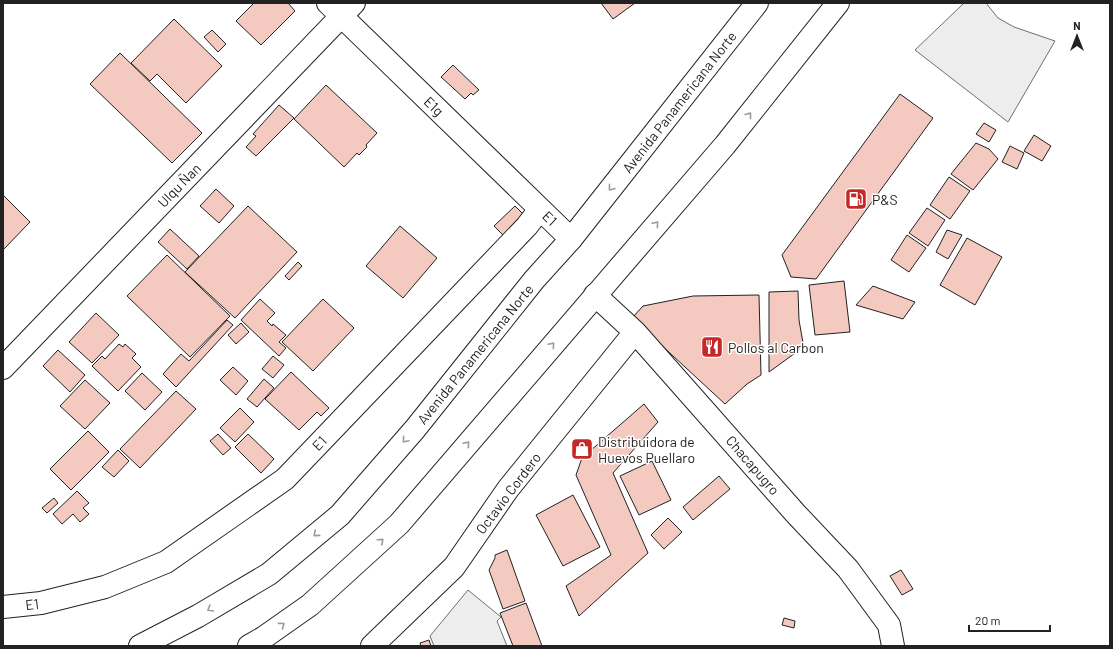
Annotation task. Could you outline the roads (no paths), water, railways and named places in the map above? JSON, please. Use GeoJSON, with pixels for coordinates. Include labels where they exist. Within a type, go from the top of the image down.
{"type":"FeatureCollection","features":[{"type":"Feature","properties":{"kind":"main road","name":"Avenida Panamericana Norte"},"geometry":{"type":"LineString","coordinates":[[140,646],[198,616],[268,574],[340,515],[415,429],[534,280],[571,238],[757,3]]}},
{"type":"Feature","properties":{"kind":"main road"},"geometry":{"type":"LineString","coordinates":[[260,643],[310,605],[399,524],[725,145],[838,3]]}},
{"type":"Feature","properties":{"kind":"main road","name":"E1g"},"geometry":{"type":"LineString","coordinates":[[341,7],[540,209]]}},
{"type":"Feature","properties":{"kind":"main road","name":"Ulqu Ñan"},"geometry":{"type":"LineString","coordinates":[[3,368],[341,7]]}},
{"type":"Feature","properties":{"kind":"main road","name":"E1"},"geometry":{"type":"LineString","coordinates":[[3,607],[41,604],[105,587],[166,562],[285,479],[527,226],[540,209],[571,238]]}},
{"type":"Feature","properties":{"kind":"main road","name":"Chacapugro"},"geometry":{"type":"LineString","coordinates":[[595,295],[635,332],[796,514],[848,569],[889,625],[893,646]]}},
{"type":"Feature","properties":{"kind":"main road","name":"Octavio Cordero"},"geometry":{"type":"LineString","coordinates":[[372,646],[454,567],[508,489],[635,332]]}},
{"type":"Feature","properties":{"kind":"place","name":"P&S"},"geometry":{"type":"Point","coordinates":[856,199]}},
{"type":"Feature","properties":{"kind":"place","name":"Pollos al Carbon"},"geometry":{"type":"Point","coordinates":[712,347]}},
{"type":"Feature","properties":{"kind":"place","name":"Distribuidora de Huevos Puellaro"},"geometry":{"type":"Point","coordinates":[582,449]}}]}
